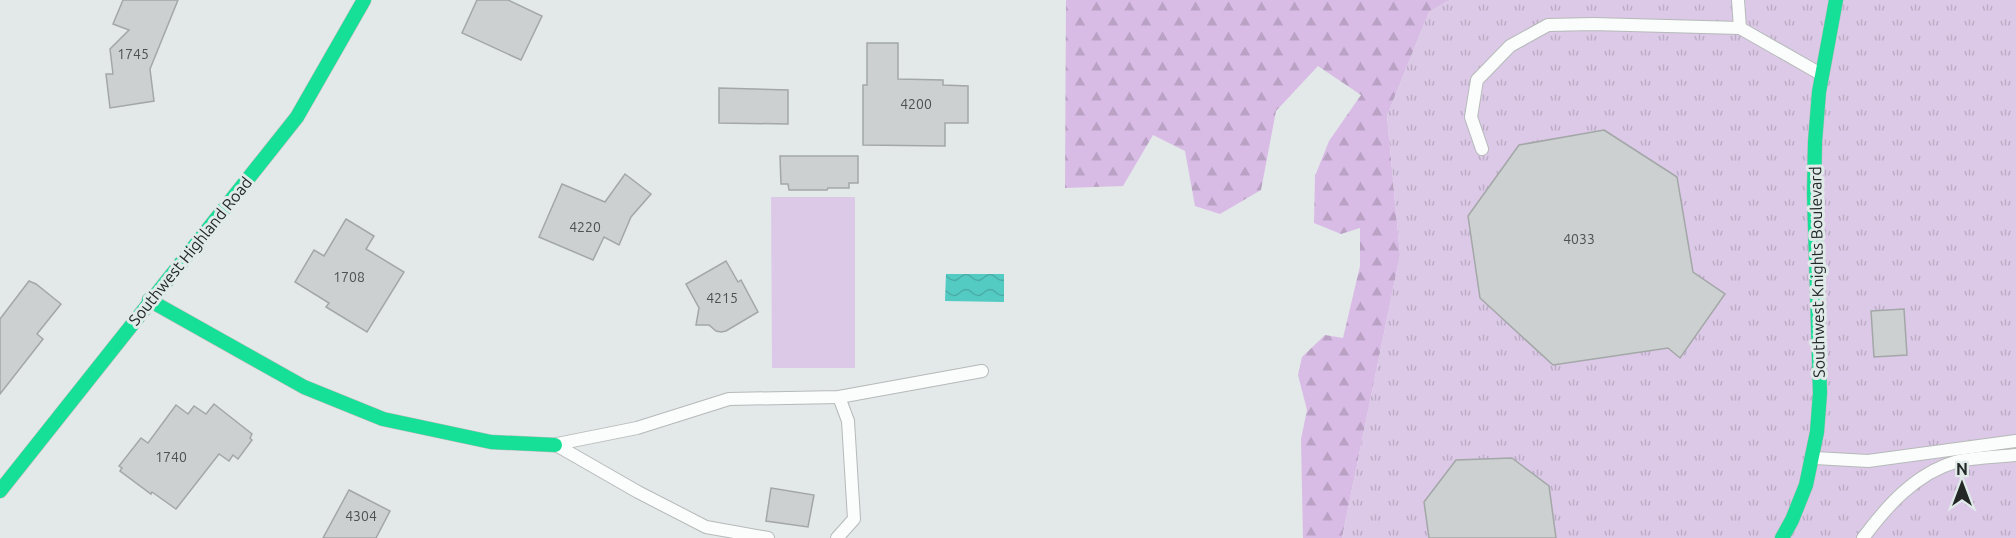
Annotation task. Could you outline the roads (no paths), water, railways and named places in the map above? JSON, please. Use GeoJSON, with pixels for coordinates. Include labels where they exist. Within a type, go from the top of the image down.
{"type":"FeatureCollection","features":[{"type":"Feature","properties":{"kind":"street","name":"Southwest Knights Boulevard"},"geometry":{"type":"LineString","coordinates":[[1782,538],[1793,520],[1815,458],[1820,393],[1814,194],[1819,92],[1836,0]]}},
{"type":"Feature","properties":{"kind":"street","name":"Southwest Highland Road"},"geometry":{"type":"LineString","coordinates":[[0,491],[297,117],[358,5]]}},
{"type":"Feature","properties":{"kind":"street"},"geometry":{"type":"LineString","coordinates":[[150,300],[304,387],[383,419],[491,442],[555,445]]}},
{"type":"Feature","properties":{"kind":"lane"},"geometry":{"type":"LineString","coordinates":[[1738,0],[1740,28]]}},
{"type":"Feature","properties":{"kind":"lane"},"geometry":{"type":"LineString","coordinates":[[1482,149],[1471,117],[1477,80],[1510,46],[1548,25],[1740,28],[1823,76]]}},
{"type":"Feature","properties":{"kind":"lane"},"geometry":{"type":"LineString","coordinates":[[555,445],[637,428],[729,399],[839,398],[982,371]]}},
{"type":"Feature","properties":{"kind":"lane"},"geometry":{"type":"LineString","coordinates":[[837,538],[854,519],[848,421],[839,398]]}},
{"type":"Feature","properties":{"kind":"lane"},"geometry":{"type":"LineString","coordinates":[[1815,458],[1845,461],[1876,460],[2016,441]]}},
{"type":"Feature","properties":{"kind":"lane"},"geometry":{"type":"LineString","coordinates":[[555,445],[706,527],[768,538]]}},
{"type":"Feature","properties":{"kind":"lane"},"geometry":{"type":"LineString","coordinates":[[1863,538],[1881,513],[1921,477],[1956,462],[2016,455]]}},
{"type":"Feature","properties":{"kind":"water"},"geometry":{"type":"Polygon","coordinates":[[[946,274],[1004,274],[1004,302],[945,301],[946,274]]]}}]}
